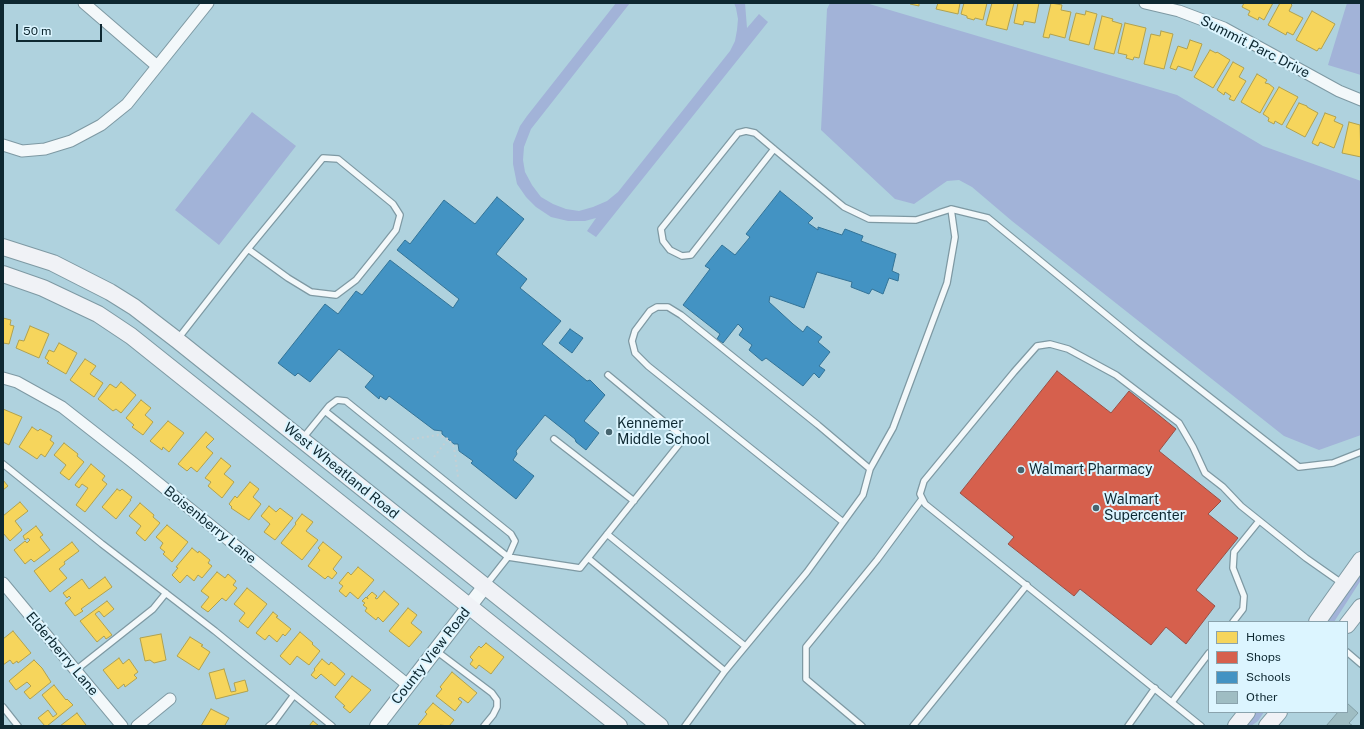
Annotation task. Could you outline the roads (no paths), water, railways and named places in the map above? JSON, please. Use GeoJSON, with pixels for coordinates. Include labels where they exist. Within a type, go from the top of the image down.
{"type":"FeatureCollection","features":[{"type":"Feature","properties":{"kind":"main road","name":"West Wheatland Road"},"geometry":{"type":"LineString","coordinates":[[3,247],[54,263],[92,282],[134,307],[660,726]]}},
{"type":"Feature","properties":{"kind":"main road","name":"West Wheatland Road"},"geometry":{"type":"LineString","coordinates":[[3,274],[44,288],[98,314],[131,336],[619,726]]}},
{"type":"Feature","properties":{"kind":"main road"},"geometry":{"type":"LineString","coordinates":[[160,360],[177,340]]}},
{"type":"Feature","properties":{"kind":"main road"},"geometry":{"type":"LineString","coordinates":[[299,471],[302,440]]}},
{"type":"Feature","properties":{"kind":"main road"},"geometry":{"type":"LineString","coordinates":[[1318,621],[1361,560]]}},
{"type":"Feature","properties":{"kind":"main road"},"geometry":{"type":"LineString","coordinates":[[1348,624],[1361,607]]}},
{"type":"Feature","properties":{"kind":"main road"},"geometry":{"type":"LineString","coordinates":[[1236,726],[1246,713]]}},
{"type":"Feature","properties":{"kind":"main road"},"geometry":{"type":"LineString","coordinates":[[1268,726],[1277,713]]}},
{"type":"Feature","properties":{"kind":"street"},"geometry":{"type":"LineString","coordinates":[[84,3],[157,66]]}},
{"type":"Feature","properties":{"kind":"street"},"geometry":{"type":"LineString","coordinates":[[3,145],[22,150],[45,149],[71,141],[102,125],[127,104],[208,3]]}},
{"type":"Feature","properties":{"kind":"street","name":"Summit Parc Drive"},"geometry":{"type":"LineString","coordinates":[[1145,3],[1179,11],[1224,28],[1339,91],[1361,100]]}},
{"type":"Feature","properties":{"kind":"street","name":"Boisenberry Lane"},"geometry":{"type":"LineString","coordinates":[[3,378],[17,382],[62,407],[408,685]]}},
{"type":"Feature","properties":{"kind":"street","name":"Elderberry Lane"},"geometry":{"type":"LineString","coordinates":[[3,582],[122,726]]}},
{"type":"Feature","properties":{"kind":"street","name":"County View Road"},"geometry":{"type":"LineString","coordinates":[[377,726],[485,586]]}},
{"type":"Feature","properties":{"kind":"street"},"geometry":{"type":"LineString","coordinates":[[137,726],[170,699]]}},
{"type":"Feature","properties":{"kind":"lane"},"geometry":{"type":"LineString","coordinates":[[774,149],[691,255],[682,256],[670,250],[662,241],[661,229],[738,132],[746,131],[755,133],[844,207],[869,219],[916,220],[951,209],[988,218],[1138,341],[1299,466],[1333,462],[1361,452]]}},
{"type":"Feature","properties":{"kind":"lane"},"geometry":{"type":"LineString","coordinates":[[177,340],[248,249],[323,158],[338,159],[393,204],[400,215],[396,230],[377,254],[356,280],[336,295],[311,292],[288,278],[248,249]]}},
{"type":"Feature","properties":{"kind":"lane"},"geometry":{"type":"LineString","coordinates":[[685,726],[745,646],[807,572],[863,496],[870,469],[893,428],[947,284],[955,237],[951,209]]}},
{"type":"Feature","properties":{"kind":"lane"},"geometry":{"type":"LineString","coordinates":[[843,522],[648,366],[635,353],[632,341],[635,331],[650,311],[657,307],[668,307],[681,314],[870,469]]}},
{"type":"Feature","properties":{"kind":"lane"},"geometry":{"type":"LineString","coordinates":[[1201,726],[925,504],[922,499],[920,494],[924,481],[950,448],[1037,346],[1050,344],[1068,349],[1116,375],[1178,423],[1193,447],[1205,472],[1241,506],[1306,558],[1343,584]]}},
{"type":"Feature","properties":{"kind":"lane"},"geometry":{"type":"LineString","coordinates":[[325,410],[508,557],[580,568],[684,438],[608,375]]}},
{"type":"Feature","properties":{"kind":"lane"},"geometry":{"type":"LineString","coordinates":[[302,440],[329,406],[337,400],[346,401],[511,534],[515,541],[508,557],[485,586]]}},
{"type":"Feature","properties":{"kind":"lane"},"geometry":{"type":"LineString","coordinates":[[554,439],[634,501]]}},
{"type":"Feature","properties":{"kind":"lane"},"geometry":{"type":"LineString","coordinates":[[3,464],[215,631],[332,726]]}},
{"type":"Feature","properties":{"kind":"lane"},"geometry":{"type":"LineString","coordinates":[[862,726],[806,679],[806,647],[877,560],[922,499]]}},
{"type":"Feature","properties":{"kind":"lane"},"geometry":{"type":"LineString","coordinates":[[1234,621],[1243,610],[1244,596],[1232,568],[1234,552],[1260,521]]}},
{"type":"Feature","properties":{"kind":"lane"},"geometry":{"type":"LineString","coordinates":[[607,534],[745,646]]}},
{"type":"Feature","properties":{"kind":"lane"},"geometry":{"type":"LineString","coordinates":[[588,558],[725,672]]}},
{"type":"Feature","properties":{"kind":"lane"},"geometry":{"type":"LineString","coordinates":[[913,726],[1027,585]]}},
{"type":"Feature","properties":{"kind":"lane"},"geometry":{"type":"LineString","coordinates":[[76,670],[153,608],[166,593]]}},
{"type":"Feature","properties":{"kind":"lane"},"geometry":{"type":"LineString","coordinates":[[435,650],[492,694],[497,700],[497,707],[493,715],[484,726]]}},
{"type":"Feature","properties":{"kind":"lane"},"geometry":{"type":"LineString","coordinates":[[1348,653],[1361,664]]}},
{"type":"Feature","properties":{"kind":"lane"},"geometry":{"type":"LineString","coordinates":[[1172,702],[1208,654]]}},
{"type":"Feature","properties":{"kind":"lane"},"geometry":{"type":"LineString","coordinates":[[1128,726],[1155,688]]}},
{"type":"Feature","properties":{"kind":"lane"},"geometry":{"type":"LineString","coordinates":[[269,726],[274,722],[294,695]]}},
{"type":"Feature","properties":{"kind":"lane"},"geometry":{"type":"LineString","coordinates":[[3,707],[18,726]]}},
{"type":"Feature","properties":{"kind":"place","name":"Kennemer Middle School"},"geometry":{"type":"Point","coordinates":[609,432]}},
{"type":"Feature","properties":{"kind":"place","name":"Walmart Pharmacy"},"geometry":{"type":"Point","coordinates":[1021,470]}},
{"type":"Feature","properties":{"kind":"place","name":"Walmart Supercenter"},"geometry":{"type":"Point","coordinates":[1096,508]}}]}
